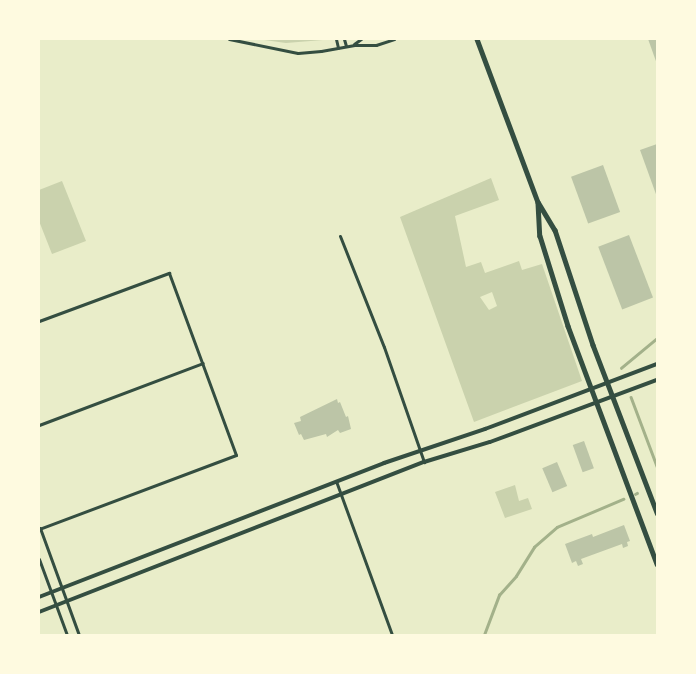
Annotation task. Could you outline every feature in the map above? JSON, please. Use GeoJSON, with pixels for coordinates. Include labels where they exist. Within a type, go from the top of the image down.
{"type":"FeatureCollection","features":[{"type":"Feature","properties":{"kind":"main road"},"geometry":{"type":"LineString","coordinates":[[477,39],[538,202],[555,230],[608,383],[657,514]]}},
{"type":"Feature","properties":{"kind":"main road"},"geometry":{"type":"LineString","coordinates":[[538,202],[540,236],[568,326],[657,564]]}},
{"type":"Feature","properties":{"kind":"street"},"geometry":{"type":"LineString","coordinates":[[229,39],[298,52],[354,45],[376,45],[394,39]]}},
{"type":"Feature","properties":{"kind":"street"},"geometry":{"type":"LineString","coordinates":[[336,39],[338,48]]}},
{"type":"Feature","properties":{"kind":"street"},"geometry":{"type":"LineString","coordinates":[[344,39],[346,46]]}},
{"type":"Feature","properties":{"kind":"street"},"geometry":{"type":"LineString","coordinates":[[354,45],[361,39]]}},
{"type":"Feature","properties":{"kind":"street"},"geometry":{"type":"LineString","coordinates":[[340,236],[384,346],[424,462]]}},
{"type":"Feature","properties":{"kind":"street"},"geometry":{"type":"LineString","coordinates":[[39,321],[169,273],[236,454],[39,528],[60,589],[79,635]]}},
{"type":"Feature","properties":{"kind":"street"},"geometry":{"type":"LineString","coordinates":[[39,424],[203,363]]}},
{"type":"Feature","properties":{"kind":"street"},"geometry":{"type":"LineString","coordinates":[[39,597],[336,481],[419,450],[485,429],[657,364]]}},
{"type":"Feature","properties":{"kind":"street"},"geometry":{"type":"LineString","coordinates":[[39,612],[424,462],[490,442],[657,380]]}},
{"type":"Feature","properties":{"kind":"street"},"geometry":{"type":"LineString","coordinates":[[336,481],[392,635]]}},
{"type":"Feature","properties":{"kind":"street"},"geometry":{"type":"LineString","coordinates":[[39,559],[68,635]]}},
{"type":"Feature","properties":{"kind":"green space"},"geometry":{"type":"Polygon","coordinates":[[[257,39],[323,39],[323,40],[286,43],[257,39]]]}},
{"type":"Feature","properties":{"kind":"green space"},"geometry":{"type":"Polygon","coordinates":[[[491,178],[499,200],[455,216],[466,267],[481,262],[485,273],[519,261],[522,270],[542,264],[582,381],[474,422],[400,217],[491,178]],[[492,292],[480,297],[489,310],[497,306],[492,292]]]}},
{"type":"Feature","properties":{"kind":"green space"},"geometry":{"type":"Polygon","coordinates":[[[62,181],[86,241],[52,254],[39,221],[39,190],[62,181]]]}},
{"type":"Feature","properties":{"kind":"green space"},"geometry":{"type":"Polygon","coordinates":[[[515,485],[519,501],[528,498],[532,509],[505,518],[495,492],[515,485]]]}},
{"type":"Feature","properties":{"kind":"building"},"geometry":{"type":"Polygon","coordinates":[[[648,39],[657,39],[657,64],[648,39]]]}},
{"type":"Feature","properties":{"kind":"building"},"geometry":{"type":"Polygon","coordinates":[[[657,144],[657,197],[640,150],[657,144]]]}},
{"type":"Feature","properties":{"kind":"building"},"geometry":{"type":"Polygon","coordinates":[[[603,165],[620,212],[588,224],[571,177],[603,165]]]}},
{"type":"Feature","properties":{"kind":"building"},"geometry":{"type":"Polygon","coordinates":[[[629,235],[653,298],[622,309],[598,247],[629,235]]]}},
{"type":"Feature","properties":{"kind":"building"},"geometry":{"type":"Polygon","coordinates":[[[337,399],[346,417],[348,416],[351,429],[340,433],[338,430],[327,437],[326,434],[304,440],[301,434],[299,435],[294,423],[301,421],[300,417],[337,399]]]}},
{"type":"Feature","properties":{"kind":"building"},"geometry":{"type":"Polygon","coordinates":[[[584,441],[594,468],[583,472],[573,445],[584,441]]]}},
{"type":"Feature","properties":{"kind":"building"},"geometry":{"type":"Polygon","coordinates":[[[557,462],[567,486],[552,492],[542,468],[557,462]]]}},
{"type":"Feature","properties":{"kind":"building"},"geometry":{"type":"Polygon","coordinates":[[[624,525],[630,541],[627,542],[628,546],[623,548],[622,544],[581,559],[583,564],[578,566],[576,561],[572,563],[565,544],[592,534],[593,537],[624,525]]]}},
{"type":"Feature","properties":{"kind":"waterway"},"geometry":{"type":"LineString","coordinates":[[621,368],[657,338]]}},
{"type":"Feature","properties":{"kind":"waterway"},"geometry":{"type":"LineString","coordinates":[[631,397],[657,466]]}},
{"type":"Feature","properties":{"kind":"waterway"},"geometry":{"type":"LineString","coordinates":[[484,635],[499,595],[516,576],[534,547],[557,527],[623,499]]}}]}
